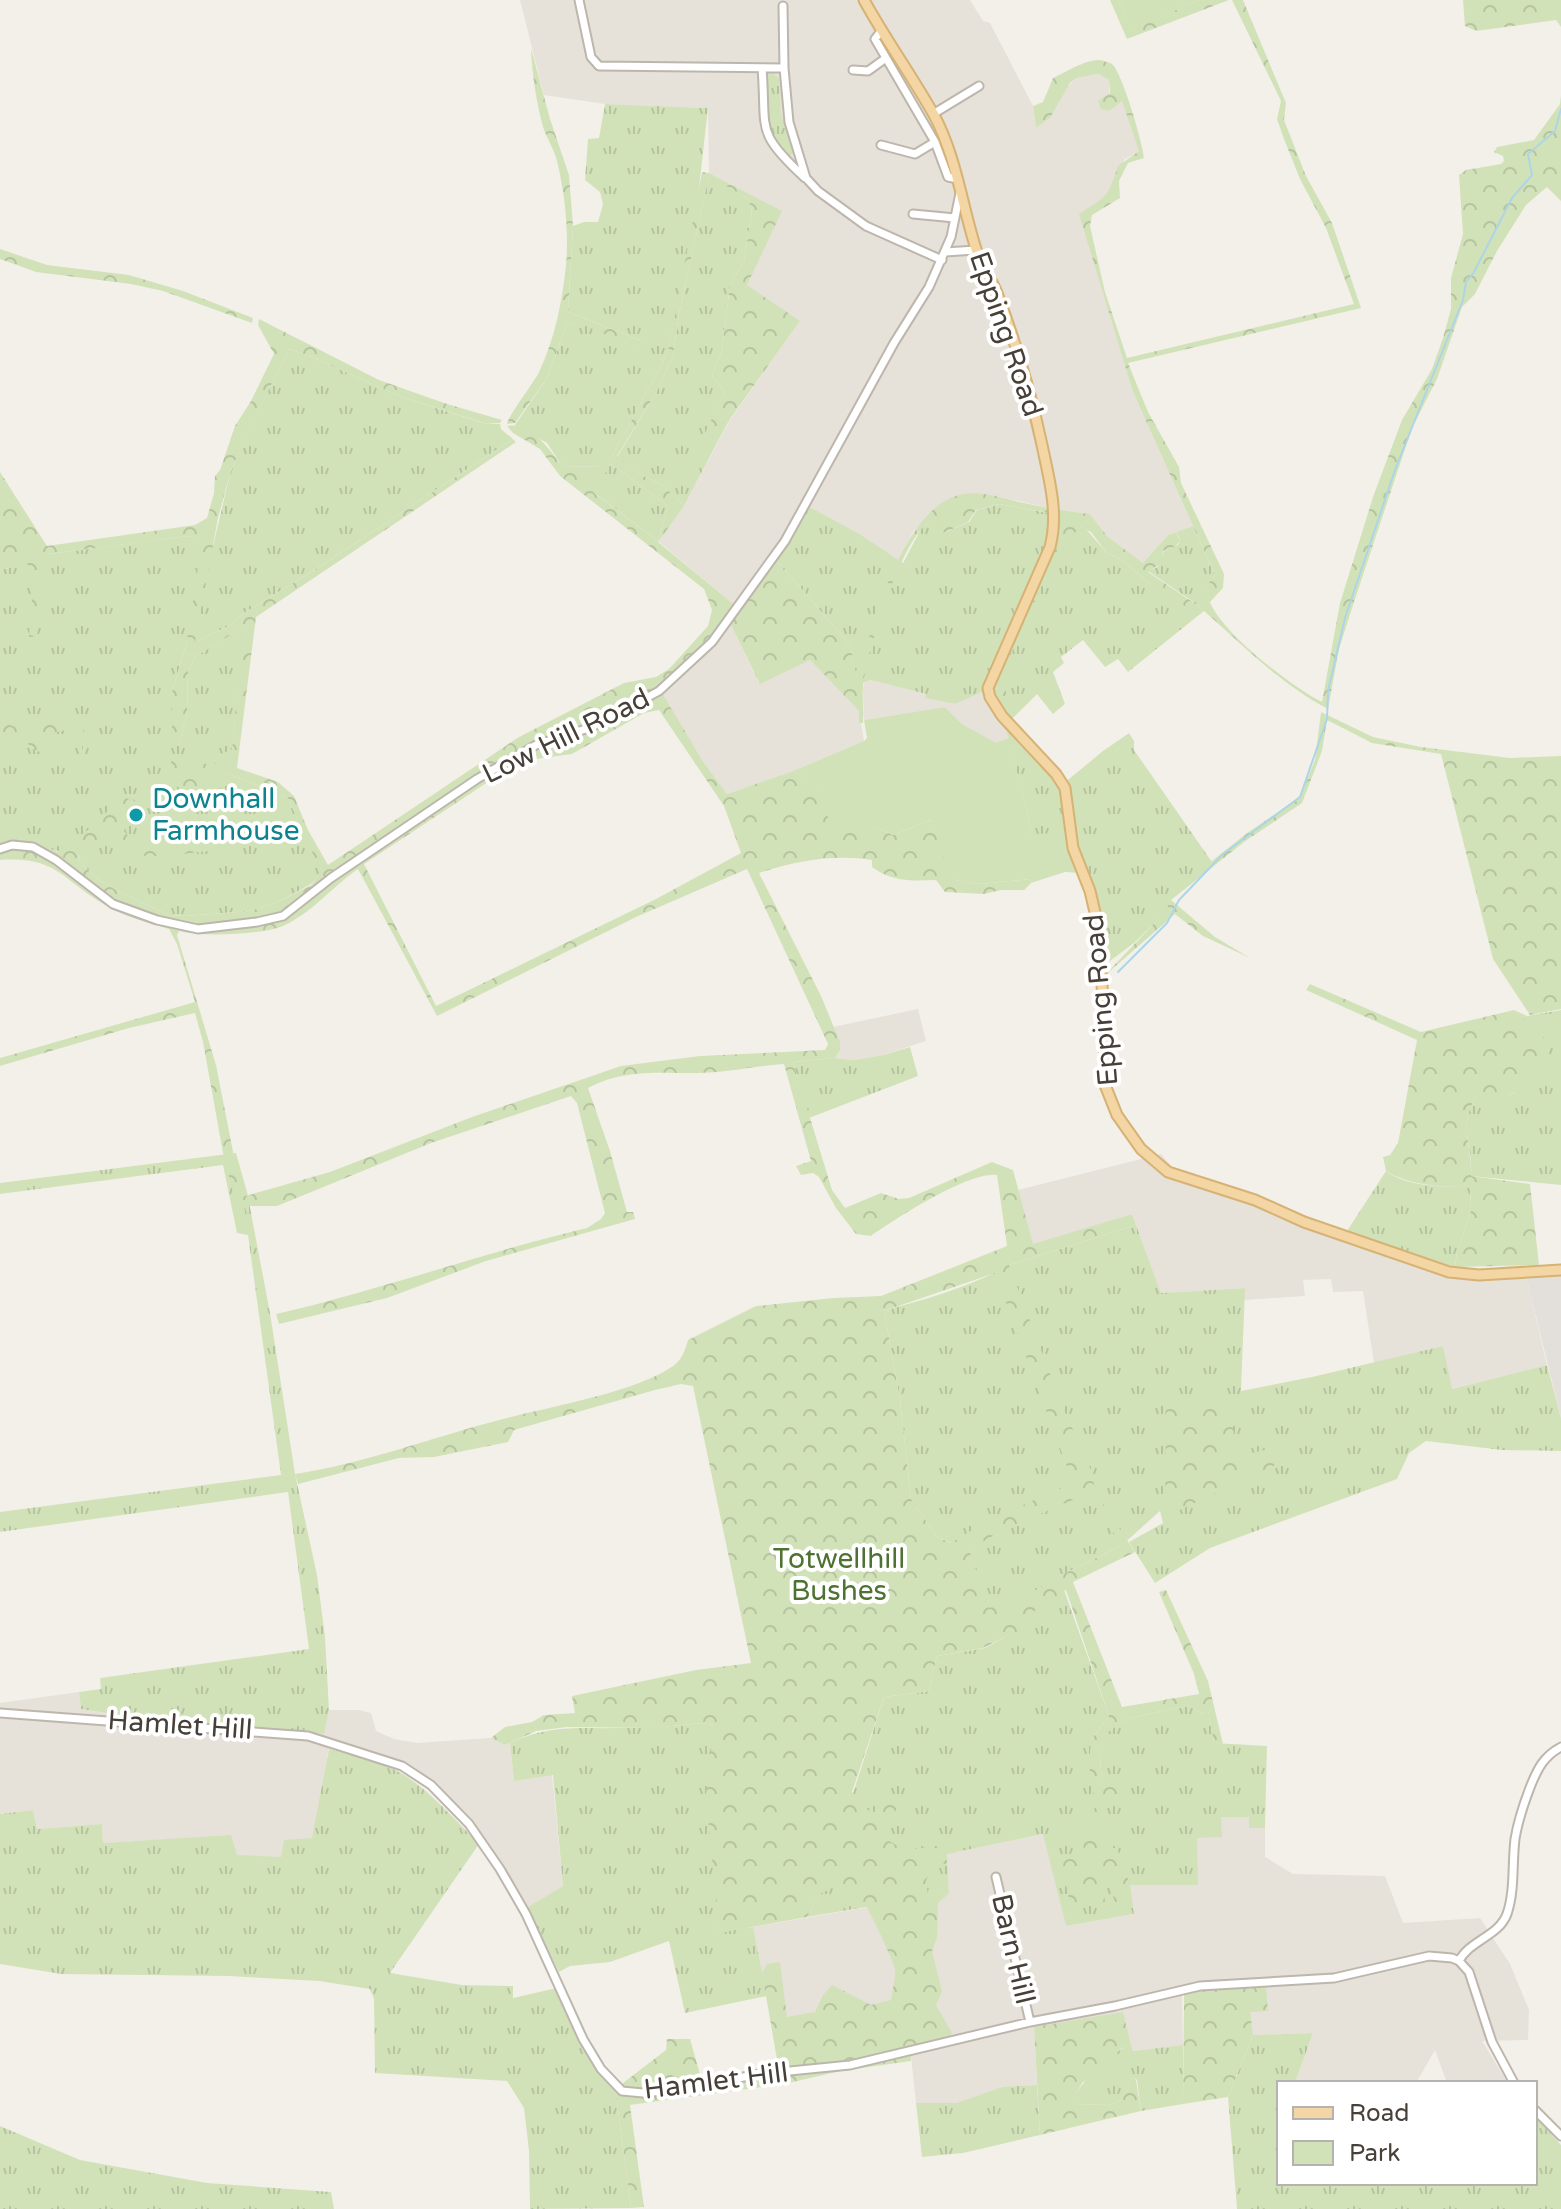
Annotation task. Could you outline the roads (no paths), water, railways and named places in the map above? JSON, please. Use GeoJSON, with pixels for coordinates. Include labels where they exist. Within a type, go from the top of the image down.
{"type":"FeatureCollection","features":[{"type":"Feature","properties":{"kind":"main road","name":"Epping Road"},"geometry":{"type":"LineString","coordinates":[[864,0],[933,114],[958,179],[976,250],[995,288],[1021,359],[1037,421],[1054,514],[1050,547],[988,688],[1002,716],[1056,774],[1065,788],[1073,848],[1090,891],[1097,921],[1104,1011],[1105,1085],[1123,1125],[1141,1149],[1168,1172],[1255,1200],[1304,1222],[1420,1264],[1449,1272],[1479,1275],[1561,1270]]}},
{"type":"Feature","properties":{"kind":"street"},"geometry":{"type":"LineString","coordinates":[[579,0],[591,57],[599,66],[784,68]]}},
{"type":"Feature","properties":{"kind":"street"},"geometry":{"type":"LineString","coordinates":[[783,6],[789,122],[806,178]]}},
{"type":"Feature","properties":{"kind":"street"},"geometry":{"type":"LineString","coordinates":[[881,31],[875,39],[935,142],[948,177],[958,179]]}},
{"type":"Feature","properties":{"kind":"street"},"geometry":{"type":"LineString","coordinates":[[853,70],[868,71],[886,58]]}},
{"type":"Feature","properties":{"kind":"street"},"geometry":{"type":"LineString","coordinates":[[762,68],[764,128],[771,144],[818,191],[866,226],[943,256],[976,250]]}},
{"type":"Feature","properties":{"kind":"street"},"geometry":{"type":"LineString","coordinates":[[933,114],[979,86]]}},
{"type":"Feature","properties":{"kind":"street"},"geometry":{"type":"LineString","coordinates":[[881,145],[915,154],[935,142]]}},
{"type":"Feature","properties":{"kind":"street"},"geometry":{"type":"LineString","coordinates":[[786,160],[800,151]]}},
{"type":"Feature","properties":{"kind":"street","name":"Low Hill Road"},"geometry":{"type":"LineString","coordinates":[[0,849],[12,845],[33,847],[56,860],[113,904],[157,920],[198,929],[283,916],[331,878],[477,779],[536,745],[592,727],[659,691],[705,649],[785,541],[943,256],[960,193]]}},
{"type":"Feature","properties":{"kind":"street"},"geometry":{"type":"LineString","coordinates":[[913,214],[955,218]]}},
{"type":"Feature","properties":{"kind":"street","name":"Hamlet Hill"},"geometry":{"type":"LineString","coordinates":[[0,1713],[308,1736],[402,1766],[431,1785],[469,1824],[500,1869],[539,1941],[583,2039],[601,2069],[622,2091],[657,2092],[760,2074],[850,2065],[1200,1986],[1334,1978],[1429,1956],[1445,1956],[1459,1961]]}},
{"type":"Feature","properties":{"kind":"street"},"geometry":{"type":"LineString","coordinates":[[1513,2081],[1492,2042],[1474,1982],[1459,1961],[1464,1952],[1498,1928],[1506,1917],[1522,1811],[1543,1761],[1549,1753],[1561,1747]]}},
{"type":"Feature","properties":{"kind":"street","name":"Barn Hill"},"geometry":{"type":"LineString","coordinates":[[996,1877],[1030,2022]]}},
{"type":"Feature","properties":{"kind":"street"},"geometry":{"type":"LineString","coordinates":[[1537,2112],[1561,2136]]}},
{"type":"Feature","properties":{"kind":"waterway"},"geometry":{"type":"LineString","coordinates":[[1118,972],[1167,923],[1179,900],[1223,854],[1300,797],[1327,719],[1328,691],[1345,618],[1395,470],[1463,300],[1466,282],[1512,198],[1532,175],[1528,154],[1555,131],[1561,109]]}},
{"type":"Feature","properties":{"kind":"place","name":"Downhall Farmhouse"},"geometry":{"type":"Point","coordinates":[136,815]}},
{"type":"Feature","properties":{"kind":"park label","name":"Totwellhill Bushes"},"geometry":{"type":"Point","coordinates":[839,1575]}}]}
